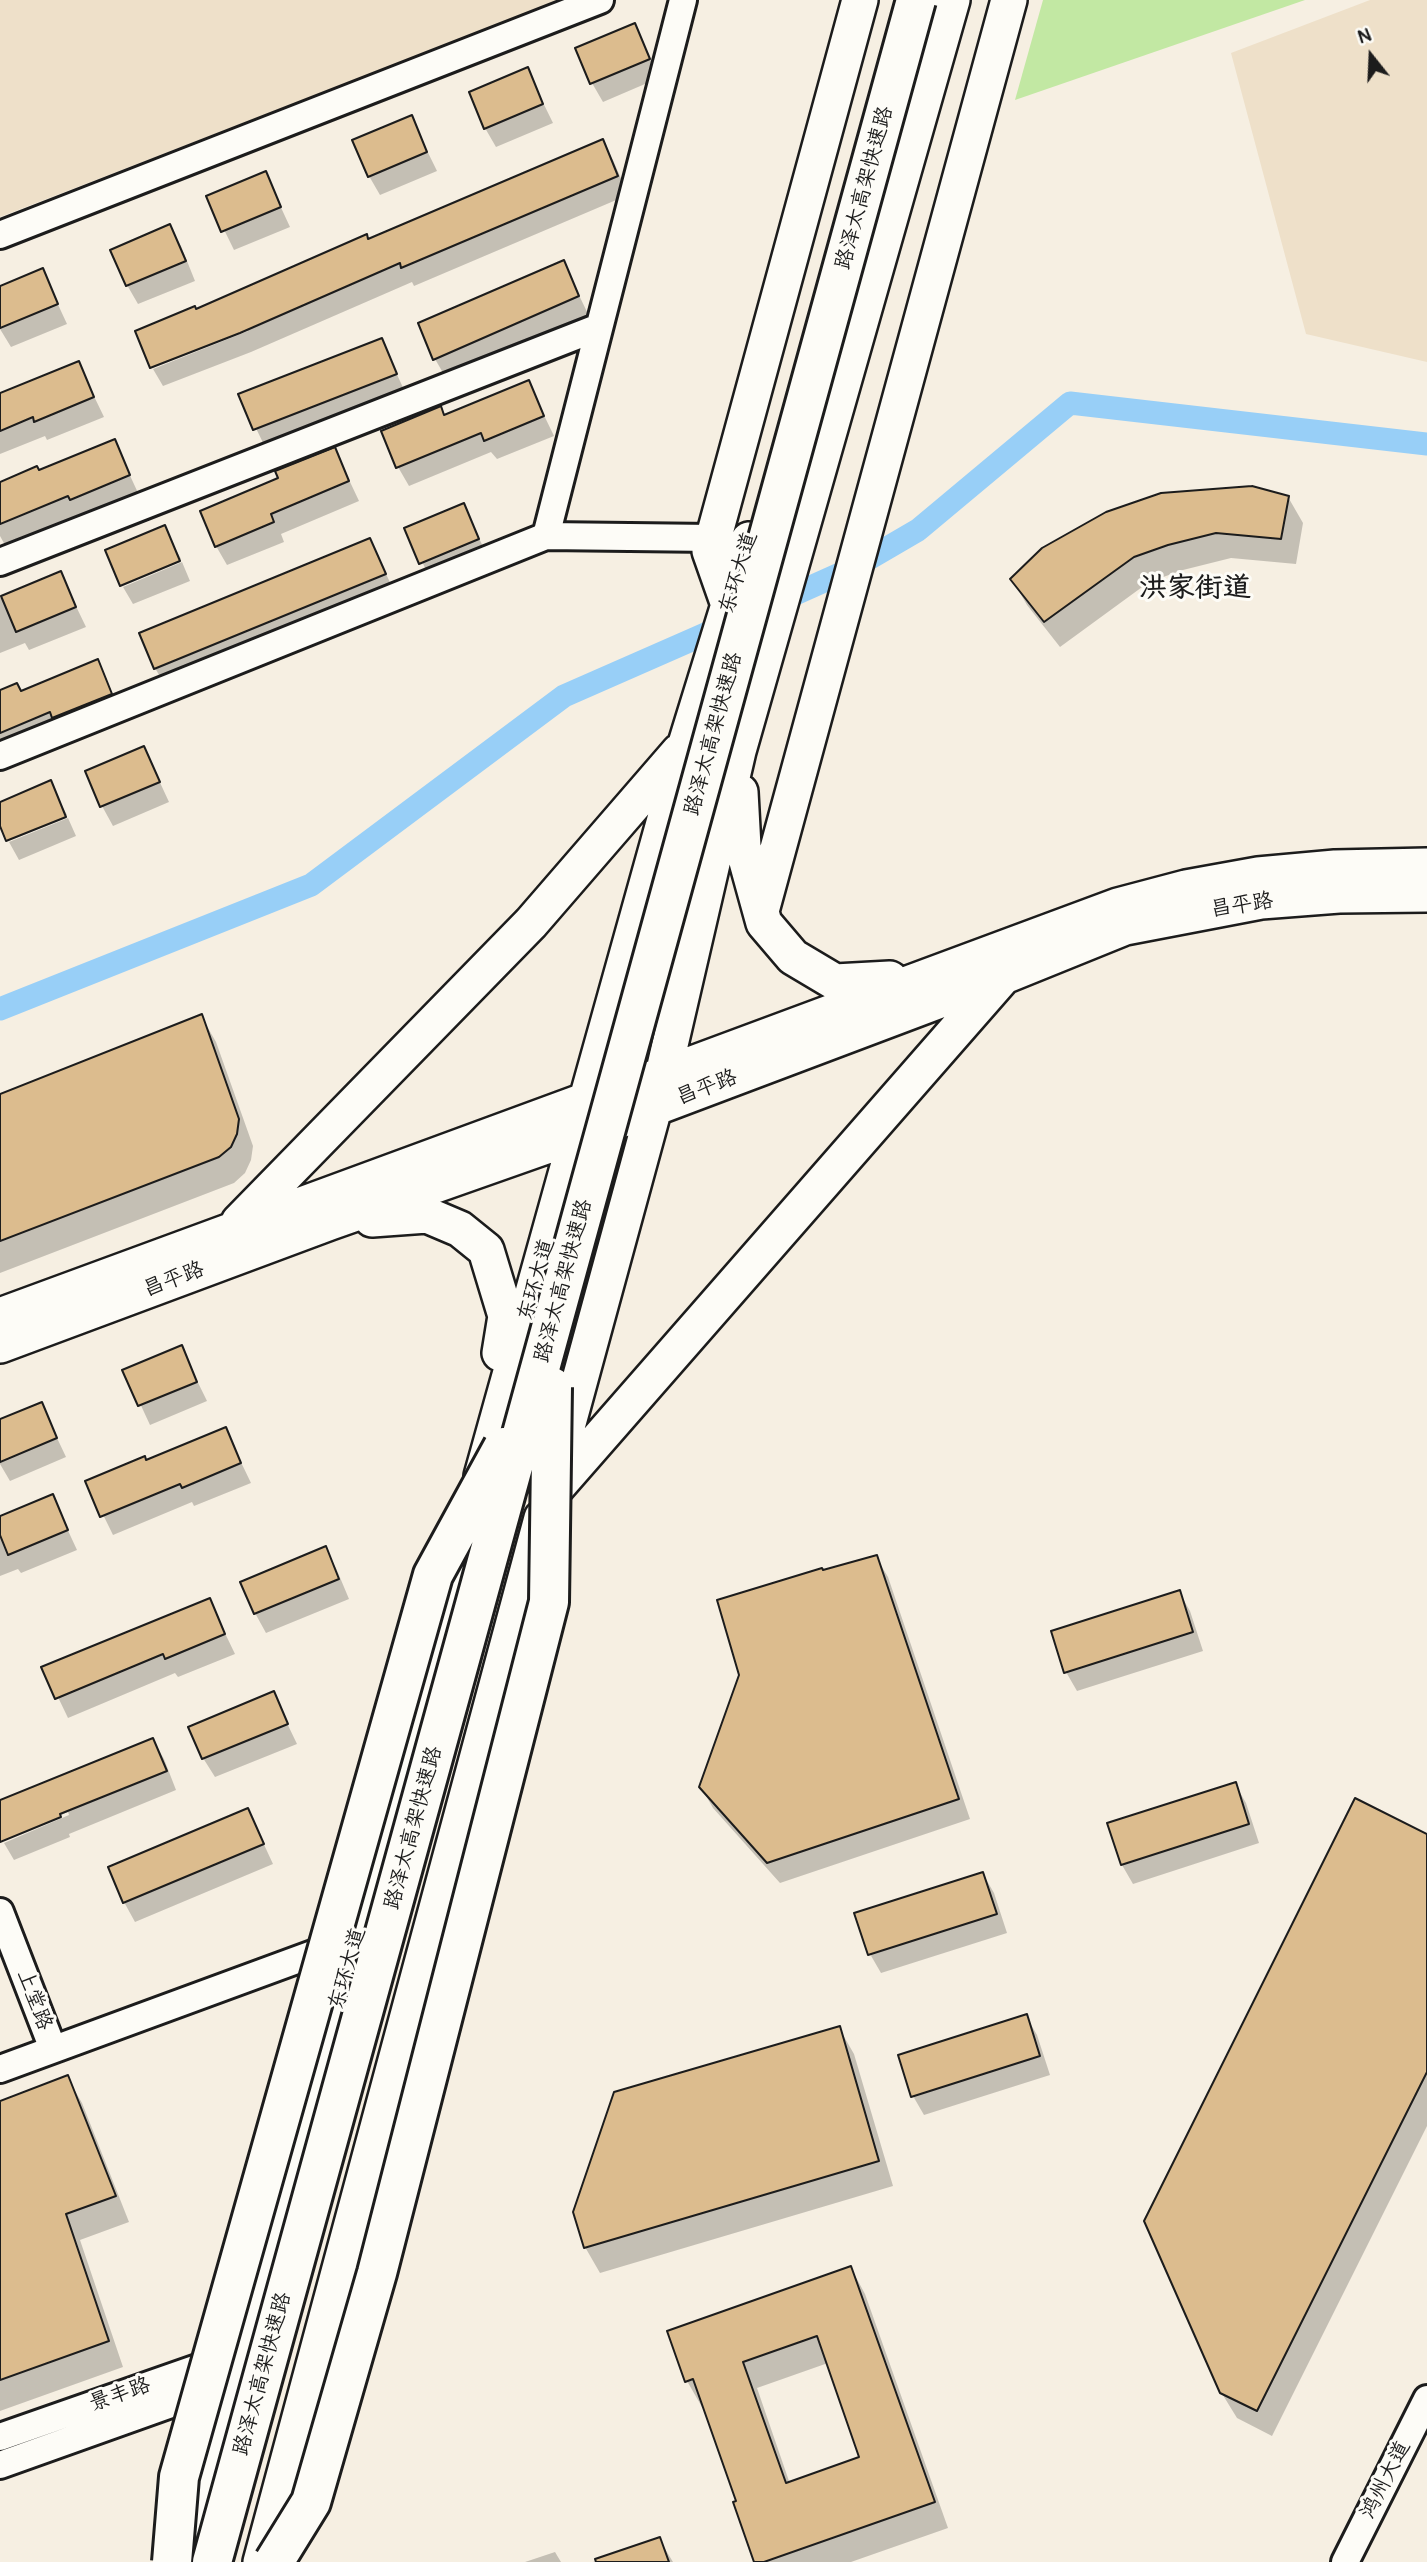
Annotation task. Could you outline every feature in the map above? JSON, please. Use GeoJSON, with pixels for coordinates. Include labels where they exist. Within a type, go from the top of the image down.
{"type":"FeatureCollection","features":[{"type":"Feature","properties":{"kind":"highway","name":"路泽太高架快速路"},"geometry":{"type":"LineString","coordinates":[[234,2562],[543,1388],[916,0]]}},
{"type":"Feature","properties":{"kind":"highway","name":"路泽太高架快速路"},"geometry":{"type":"LineString","coordinates":[[212,2562],[543,1388],[628,1108],[937,0]]}},
{"type":"Feature","properties":{"kind":"highway"},"geometry":{"type":"LineString","coordinates":[[172,2562],[179,2477],[433,1575],[543,1388]]}},
{"type":"Feature","properties":{"kind":"highway"},"geometry":{"type":"LineString","coordinates":[[274,2562],[311,2502],[357,2341],[549,1602],[543,1388]]}},
{"type":"Feature","properties":{"kind":"main road"},"geometry":{"type":"LineString","coordinates":[[729,605],[710,551],[860,0]]}},
{"type":"Feature","properties":{"kind":"main road","name":"东环大道"},"geometry":{"type":"LineString","coordinates":[[182,2562],[686,744],[764,492],[899,0]]}},
{"type":"Feature","properties":{"kind":"main road"},"geometry":{"type":"LineString","coordinates":[[261,2562],[658,1091],[738,751],[952,0]]}},
{"type":"Feature","properties":{"kind":"main road"},"geometry":{"type":"LineString","coordinates":[[761,911],[1009,0]]}},
{"type":"Feature","properties":{"kind":"main road"},"geometry":{"type":"LineString","coordinates":[[232,1229],[531,923],[686,744]]}},
{"type":"Feature","properties":{"kind":"main road"},"geometry":{"type":"LineString","coordinates":[[738,751],[743,847],[764,923],[793,957],[835,982],[884,981],[996,965]]}},
{"type":"Feature","properties":{"kind":"main road","name":"昌平路"},"geometry":{"type":"LineString","coordinates":[[996,965],[1118,906],[1186,888],[1296,871],[1427,866]]}},
{"type":"Feature","properties":{"kind":"main road","name":"昌平路"},"geometry":{"type":"LineString","coordinates":[[0,1316],[232,1229],[658,1091],[996,965],[1125,927],[1261,901],[1339,895],[1427,894]]}},
{"type":"Feature","properties":{"kind":"main road"},"geometry":{"type":"LineString","coordinates":[[548,1498],[996,965]]}},
{"type":"Feature","properties":{"kind":"main road","name":"昌平路"},"geometry":{"type":"LineString","coordinates":[[0,1345],[330,1222],[582,1116]]}},
{"type":"Feature","properties":{"kind":"main road"},"geometry":{"type":"LineString","coordinates":[[330,1222],[427,1215],[460,1229],[486,1250],[506,1316],[479,1488]]}},
{"type":"Feature","properties":{"kind":"street"},"geometry":{"type":"LineString","coordinates":[[0,235],[600,0]]}},
{"type":"Feature","properties":{"kind":"street"},"geometry":{"type":"LineString","coordinates":[[546,536],[683,0]]}},
{"type":"Feature","properties":{"kind":"street"},"geometry":{"type":"LineString","coordinates":[[0,562],[599,327]]}},
{"type":"Feature","properties":{"kind":"street"},"geometry":{"type":"LineString","coordinates":[[0,756],[546,536],[713,538]]}},
{"type":"Feature","properties":{"kind":"street","name":"上堂路"},"geometry":{"type":"LineString","coordinates":[[0,1912],[53,2049]]}},
{"type":"Feature","properties":{"kind":"street"},"geometry":{"type":"LineString","coordinates":[[0,2069],[357,1938]]}},
{"type":"Feature","properties":{"kind":"street","name":"景丰路"},"geometry":{"type":"LineString","coordinates":[[0,2437],[237,2367]]}},
{"type":"Feature","properties":{"kind":"street","name":"景丰路"},"geometry":{"type":"LineString","coordinates":[[0,2465],[237,2367]]}},
{"type":"Feature","properties":{"kind":"street","name":"鸿州大道"},"geometry":{"type":"LineString","coordinates":[[1345,2562],[1427,2399]]}},
{"type":"Feature","properties":{"kind":"shaded area"},"geometry":{"type":"Polygon","coordinates":[[[0,0],[561,0],[0,217],[0,0]]]}},
{"type":"Feature","properties":{"kind":"shaded area"},"geometry":{"type":"Polygon","coordinates":[[[1370,0],[1427,0],[1427,362],[1306,334],[1231,53],[1370,0]]]}},
{"type":"Feature","properties":{"kind":"green space"},"geometry":{"type":"Polygon","coordinates":[[[1043,0],[1305,0],[1015,100],[1043,0]]]}},
{"type":"Feature","properties":{"kind":"building"},"geometry":{"type":"Polygon","coordinates":[[[635,23],[650,59],[590,84],[575,48],[635,23]]]}},
{"type":"Feature","properties":{"kind":"building"},"geometry":{"type":"Polygon","coordinates":[[[528,67],[543,104],[484,129],[469,92],[528,67]]]}},
{"type":"Feature","properties":{"kind":"building"},"geometry":{"type":"Polygon","coordinates":[[[412,115],[427,152],[368,177],[352,140],[412,115]]]}},
{"type":"Feature","properties":{"kind":"building"},"geometry":{"type":"Polygon","coordinates":[[[603,139],[618,176],[401,268],[400,263],[240,333],[150,368],[135,331],[195,306],[196,309],[367,234],[368,239],[603,139]]]}},
{"type":"Feature","properties":{"kind":"building"},"geometry":{"type":"Polygon","coordinates":[[[266,171],[281,207],[221,232],[206,196],[266,171]]]}},
{"type":"Feature","properties":{"kind":"building"},"geometry":{"type":"Polygon","coordinates":[[[170,224],[186,261],[126,286],[110,250],[170,224]]]}},
{"type":"Feature","properties":{"kind":"building"},"geometry":{"type":"Polygon","coordinates":[[[564,260],[579,296],[433,360],[418,323],[564,260]]]}},
{"type":"Feature","properties":{"kind":"building"},"geometry":{"type":"Polygon","coordinates":[[[43,268],[58,304],[0,328],[0,286],[43,268]]]}},
{"type":"Feature","properties":{"kind":"building"},"geometry":{"type":"Polygon","coordinates":[[[382,338],[397,374],[253,430],[238,394],[382,338]]]}},
{"type":"Feature","properties":{"kind":"building"},"geometry":{"type":"Polygon","coordinates":[[[79,361],[94,397],[34,422],[33,417],[0,431],[0,393],[79,361]]]}},
{"type":"Feature","properties":{"kind":"building"},"geometry":{"type":"Polygon","coordinates":[[[529,380],[544,416],[484,441],[481,433],[396,468],[381,431],[441,406],[444,415],[529,380]]]}},
{"type":"Feature","properties":{"kind":"building"},"geometry":{"type":"Polygon","coordinates":[[[115,439],[130,475],[70,500],[68,496],[0,524],[0,482],[37,466],[39,470],[115,439]]]}},
{"type":"Feature","properties":{"kind":"building"},"geometry":{"type":"Polygon","coordinates":[[[335,447],[349,481],[271,514],[274,522],[215,547],[200,511],[278,478],[275,471],[335,447]]]}},
{"type":"Feature","properties":{"kind":"building"},"geometry":{"type":"Polygon","coordinates":[[[1252,486],[1289,496],[1281,539],[1216,533],[1168,545],[1134,557],[1044,622],[1010,579],[1042,548],[1106,512],[1161,493],[1252,486]]]}},
{"type":"Feature","properties":{"kind":"building"},"geometry":{"type":"Polygon","coordinates":[[[464,503],[479,539],[419,564],[404,528],[464,503]]]}},
{"type":"Feature","properties":{"kind":"building"},"geometry":{"type":"Polygon","coordinates":[[[165,525],[180,561],[120,586],[105,550],[165,525]]]}},
{"type":"Feature","properties":{"kind":"building"},"geometry":{"type":"Polygon","coordinates":[[[370,538],[386,574],[154,669],[139,633],[370,538]]]}},
{"type":"Feature","properties":{"kind":"building"},"geometry":{"type":"Polygon","coordinates":[[[61,571],[76,607],[16,632],[1,596],[61,571]]]}},
{"type":"Feature","properties":{"kind":"building"},"geometry":{"type":"Polygon","coordinates":[[[98,659],[112,694],[52,718],[50,712],[0,733],[0,690],[17,683],[21,691],[98,659]]]}},
{"type":"Feature","properties":{"kind":"building"},"geometry":{"type":"Polygon","coordinates":[[[144,746],[160,782],[100,807],[85,771],[144,746]]]}},
{"type":"Feature","properties":{"kind":"building"},"geometry":{"type":"Polygon","coordinates":[[[51,780],[66,817],[6,841],[0,826],[0,802],[51,780]]]}},
{"type":"Feature","properties":{"kind":"building"},"geometry":{"type":"Polygon","coordinates":[[[202,1014],[239,1119],[237,1134],[231,1147],[219,1157],[0,1241],[0,1094],[202,1014]]]}},
{"type":"Feature","properties":{"kind":"building"},"geometry":{"type":"Polygon","coordinates":[[[182,1345],[197,1382],[138,1406],[122,1370],[182,1345]]]}},
{"type":"Feature","properties":{"kind":"building"},"geometry":{"type":"Polygon","coordinates":[[[42,1402],[57,1438],[0,1462],[0,1419],[42,1402]]]}},
{"type":"Feature","properties":{"kind":"building"},"geometry":{"type":"Polygon","coordinates":[[[226,1427],[241,1463],[182,1488],[180,1484],[100,1517],[85,1481],[145,1456],[146,1460],[226,1427]]]}},
{"type":"Feature","properties":{"kind":"building"},"geometry":{"type":"Polygon","coordinates":[[[53,1494],[68,1530],[8,1555],[0,1535],[0,1516],[53,1494]]]}},
{"type":"Feature","properties":{"kind":"building"},"geometry":{"type":"Polygon","coordinates":[[[326,1546],[339,1579],[254,1614],[240,1582],[326,1546]]]}},
{"type":"Feature","properties":{"kind":"building"},"geometry":{"type":"Polygon","coordinates":[[[877,1555],[959,1799],[767,1863],[699,1787],[739,1675],[717,1600],[822,1568],[823,1570],[877,1555]]]}},
{"type":"Feature","properties":{"kind":"building"},"geometry":{"type":"Polygon","coordinates":[[[1180,1590],[1193,1632],[1064,1673],[1051,1631],[1180,1590]]]}},
{"type":"Feature","properties":{"kind":"building"},"geometry":{"type":"Polygon","coordinates":[[[210,1598],[225,1634],[165,1659],[163,1654],[55,1699],[41,1667],[210,1598]]]}},
{"type":"Feature","properties":{"kind":"building"},"geometry":{"type":"Polygon","coordinates":[[[274,1691],[288,1724],[202,1759],[188,1727],[274,1691]]]}},
{"type":"Feature","properties":{"kind":"building"},"geometry":{"type":"Polygon","coordinates":[[[153,1738],[167,1771],[60,1814],[61,1817],[0,1842],[0,1800],[153,1738]]]}},
{"type":"Feature","properties":{"kind":"building"},"geometry":{"type":"Polygon","coordinates":[[[1236,1782],[1249,1824],[1121,1865],[1107,1823],[1236,1782]]]}},
{"type":"Feature","properties":{"kind":"building"},"geometry":{"type":"Polygon","coordinates":[[[1355,1798],[1427,1834],[1427,2072],[1257,2411],[1220,2393],[1144,2221],[1355,1798]]]}},
{"type":"Feature","properties":{"kind":"building"},"geometry":{"type":"Polygon","coordinates":[[[248,1808],[264,1844],[123,1903],[108,1867],[248,1808]]]}},
{"type":"Feature","properties":{"kind":"building"},"geometry":{"type":"Polygon","coordinates":[[[983,1872],[997,1914],[868,1955],[854,1913],[983,1872]]]}},
{"type":"Feature","properties":{"kind":"building"},"geometry":{"type":"Polygon","coordinates":[[[1027,2014],[1040,2056],[911,2097],[898,2055],[1027,2014]]]}},
{"type":"Feature","properties":{"kind":"building"},"geometry":{"type":"Polygon","coordinates":[[[840,2026],[879,2161],[584,2248],[573,2212],[614,2092],[840,2026]]]}},
{"type":"Feature","properties":{"kind":"building"},"geometry":{"type":"Polygon","coordinates":[[[68,2075],[116,2196],[66,2214],[109,2341],[0,2380],[0,2101],[68,2075]]]}},
{"type":"Feature","properties":{"kind":"building"},"geometry":{"type":"Polygon","coordinates":[[[851,2266],[935,2502],[764,2562],[754,2562],[733,2502],[736,2501],[693,2379],[685,2382],[667,2331],[851,2266]],[[817,2336],[743,2362],[786,2483],[859,2457],[817,2336]]]}},
{"type":"Feature","properties":{"kind":"building"},"geometry":{"type":"Polygon","coordinates":[[[660,2537],[669,2562],[596,2562],[595,2559],[660,2537]]]}},
{"type":"Feature","properties":{"kind":"waterway"},"geometry":{"type":"LineString","coordinates":[[870,558],[918,530],[1070,403],[1427,444]]}},
{"type":"Feature","properties":{"kind":"waterway"},"geometry":{"type":"LineString","coordinates":[[775,603],[842,573]]}},
{"type":"Feature","properties":{"kind":"waterway"},"geometry":{"type":"LineString","coordinates":[[0,1009],[311,885],[564,696],[728,624]]}},
{"type":"Feature","properties":{"kind":"district","name":"洪家街道"},"geometry":{"type":"Point","coordinates":[1195,589]}}]}
